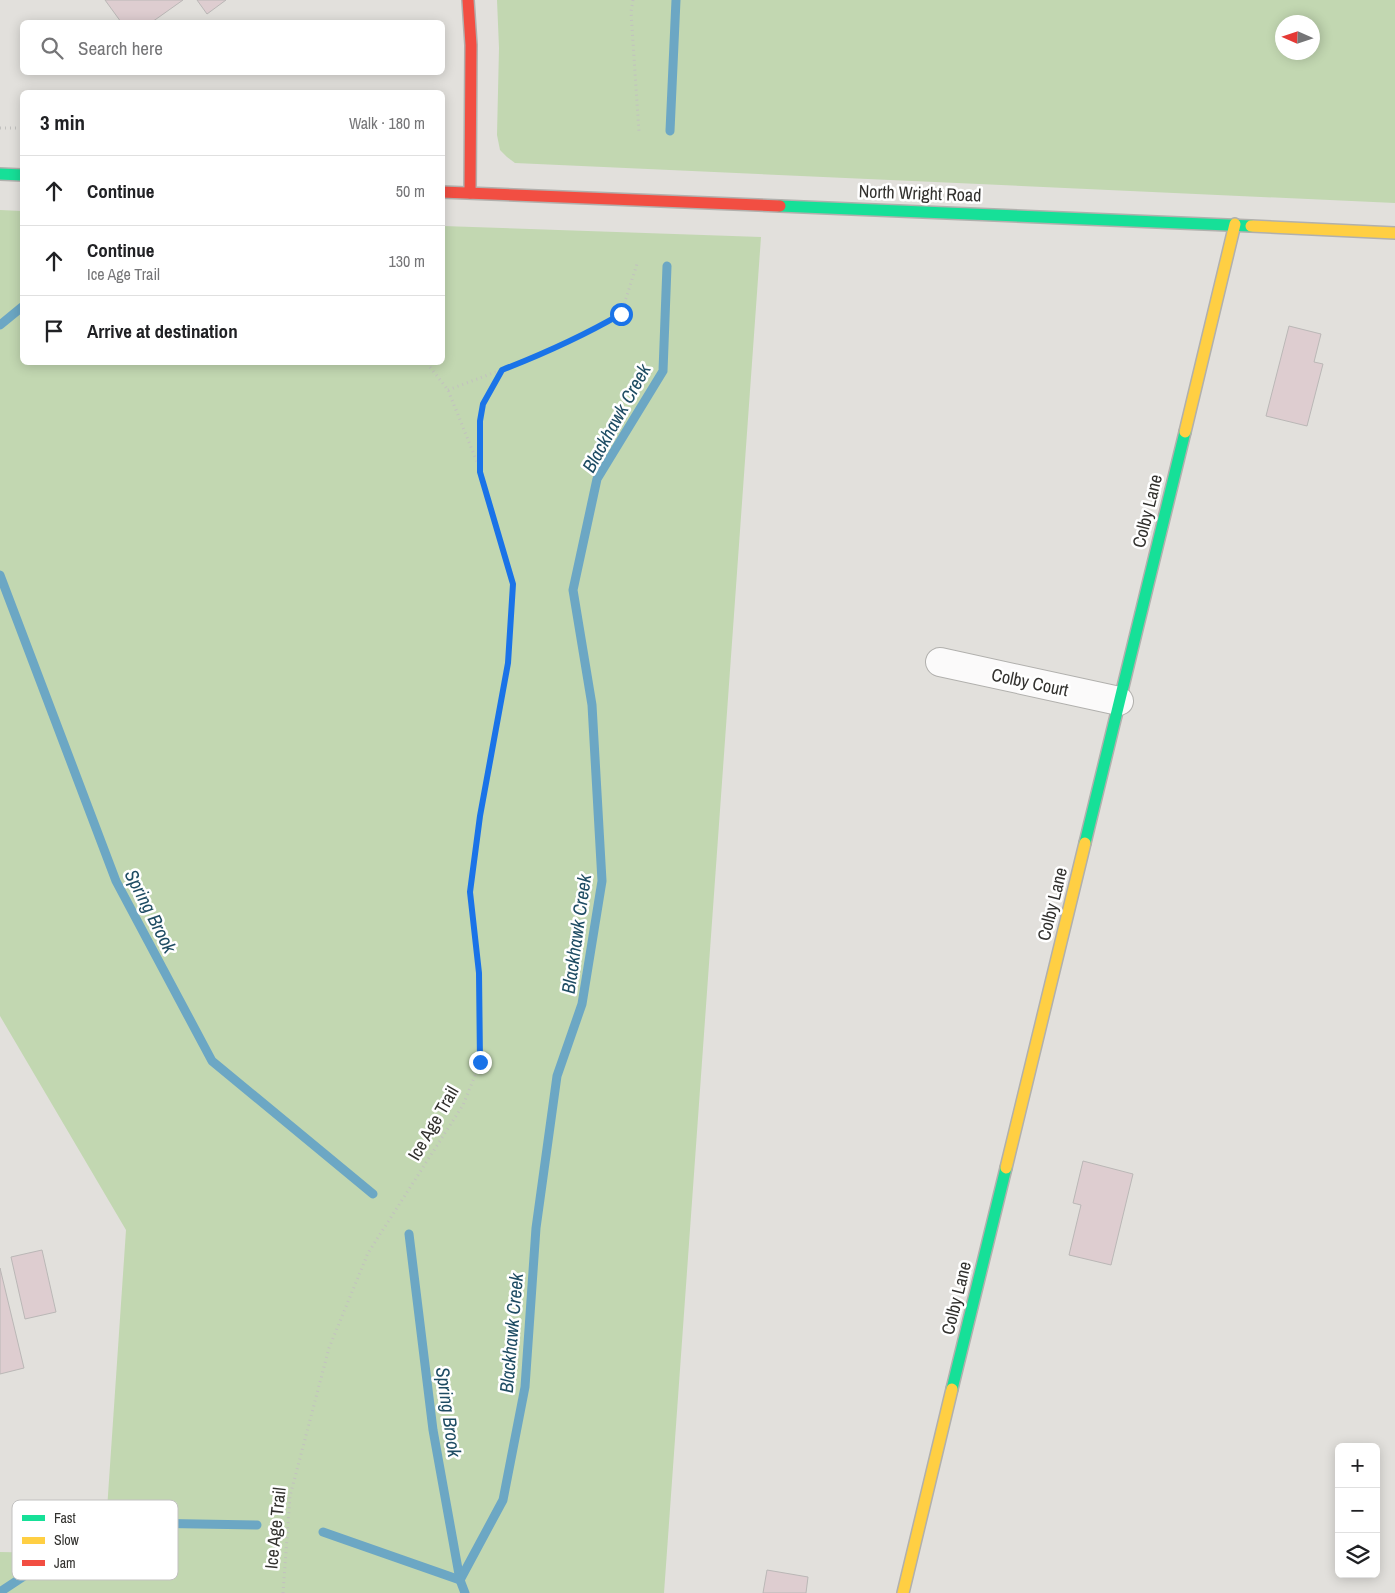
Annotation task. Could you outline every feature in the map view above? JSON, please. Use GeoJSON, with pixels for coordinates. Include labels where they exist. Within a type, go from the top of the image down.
{"type":"FeatureCollection","features":[{"type":"Feature","properties":{"kind":"street"},"geometry":{"type":"LineString","coordinates":[[468,0],[471,45],[470,193]]}},
{"type":"Feature","properties":{"kind":"street"},"geometry":{"type":"LineString","coordinates":[[0,174],[20,175]]}},
{"type":"Feature","properties":{"kind":"street","name":"North Wright Road"},"geometry":{"type":"LineString","coordinates":[[445,192],[1235,224],[1395,233]]}},
{"type":"Feature","properties":{"kind":"street","name":"Colby Lane"},"geometry":{"type":"LineString","coordinates":[[903,1593],[1235,224]]}},
{"type":"Feature","properties":{"kind":"street","name":"Colby Court"},"geometry":{"type":"LineString","coordinates":[[940,662],[1119,701]]}},
{"type":"Feature","properties":{"kind":"path"},"geometry":{"type":"LineString","coordinates":[[633,0],[632,12],[639,132]]}},
{"type":"Feature","properties":{"kind":"path"},"geometry":{"type":"LineString","coordinates":[[0,128],[20,128]]}},
{"type":"Feature","properties":{"kind":"path"},"geometry":{"type":"LineString","coordinates":[[448,390],[540,355],[587,334],[621,314],[637,264]]}},
{"type":"Feature","properties":{"kind":"path","name":"Ice Age Trail"},"geometry":{"type":"LineString","coordinates":[[283,1593],[290,1496],[330,1348],[368,1253],[464,1106],[480,1062],[479,973],[470,892],[480,816],[508,663],[513,584],[480,472],[448,390],[428,365]]}},
{"type":"Feature","properties":{"kind":"path"},"geometry":{"type":"LineString","coordinates":[[480,472],[481,413],[483,404],[502,370]]}},
{"type":"Feature","properties":{"kind":"green space"},"geometry":{"type":"Polygon","coordinates":[[[497,0],[1395,0],[1395,203],[515,163],[500,150],[497,135],[499,48],[497,0]]]}},
{"type":"Feature","properties":{"kind":"green space"},"geometry":{"type":"Polygon","coordinates":[[[0,210],[20,211],[20,365],[445,365],[445,226],[761,237],[664,1593],[0,1593],[0,1552],[12,1552],[12,1580],[178,1580],[178,1500],[108,1500],[126,1230],[0,1016],[0,210]]]}},
{"type":"Feature","properties":{"kind":"building"},"geometry":{"type":"Polygon","coordinates":[[[105,0],[183,0],[155,20],[120,20],[105,0]]]}},
{"type":"Feature","properties":{"kind":"building"},"geometry":{"type":"Polygon","coordinates":[[[197,0],[226,0],[207,14],[197,0]]]}},
{"type":"Feature","properties":{"kind":"building"},"geometry":{"type":"Polygon","coordinates":[[[1289,326],[1321,334],[1314,362],[1323,364],[1307,426],[1266,416],[1289,326]]]}},
{"type":"Feature","properties":{"kind":"building"},"geometry":{"type":"Polygon","coordinates":[[[1083,1161],[1133,1174],[1111,1265],[1069,1255],[1081,1205],[1073,1203],[1083,1161]]]}},
{"type":"Feature","properties":{"kind":"building"},"geometry":{"type":"Polygon","coordinates":[[[42,1250],[56,1312],[25,1319],[11,1257],[42,1250]]]}},
{"type":"Feature","properties":{"kind":"building"},"geometry":{"type":"Polygon","coordinates":[[[0,1268],[24,1368],[0,1374],[0,1268]]]}},
{"type":"Feature","properties":{"kind":"building"},"geometry":{"type":"Polygon","coordinates":[[[767,1570],[808,1577],[806,1593],[763,1593],[767,1570]]]}},
{"type":"Feature","properties":{"kind":"waterway","name":"Blackhawk Creek"},"geometry":{"type":"LineString","coordinates":[[670,131],[676,0]]}},
{"type":"Feature","properties":{"kind":"waterway","name":"Blackhawk Creek"},"geometry":{"type":"LineString","coordinates":[[323,1532],[460,1580],[503,1500],[525,1387],[536,1228],[557,1076],[582,1004],[602,881],[592,705],[573,590],[597,479],[663,371],[667,266]]}},
{"type":"Feature","properties":{"kind":"waterway","name":"Spring Brook"},"geometry":{"type":"LineString","coordinates":[[0,325],[20,309]]}},
{"type":"Feature","properties":{"kind":"waterway","name":"Spring Brook"},"geometry":{"type":"LineString","coordinates":[[0,575],[116,881],[212,1061],[373,1194]]}},
{"type":"Feature","properties":{"kind":"waterway","name":"Spring Brook"},"geometry":{"type":"LineString","coordinates":[[409,1234],[433,1430],[460,1580],[465,1593]]}},
{"type":"Feature","properties":{"kind":"waterway"},"geometry":{"type":"LineString","coordinates":[[178,1524],[257,1525]]}},
{"type":"Feature","properties":{"kind":"waterway"},"geometry":{"type":"LineString","coordinates":[[0,1592],[18,1580]]}},
{"type":"Feature","properties":{"kind":"traffic: fast"},"geometry":{"type":"LineString","coordinates":[[0,174],[20,175]]}},
{"type":"Feature","properties":{"kind":"traffic: fast"},"geometry":{"type":"LineString","coordinates":[[780,206],[1251,226]]}},
{"type":"Feature","properties":{"kind":"traffic: fast"},"geometry":{"type":"LineString","coordinates":[[1085,843],[1185,432]]}},
{"type":"Feature","properties":{"kind":"traffic: fast"},"geometry":{"type":"LineString","coordinates":[[952,1389],[1006,1168]]}},
{"type":"Feature","properties":{"kind":"traffic: slow"},"geometry":{"type":"LineString","coordinates":[[1185,432],[1235,224]]}},
{"type":"Feature","properties":{"kind":"traffic: slow"},"geometry":{"type":"LineString","coordinates":[[1251,226],[1395,233]]}},
{"type":"Feature","properties":{"kind":"traffic: slow"},"geometry":{"type":"LineString","coordinates":[[1006,1168],[1085,843]]}},
{"type":"Feature","properties":{"kind":"traffic: slow"},"geometry":{"type":"LineString","coordinates":[[903,1593],[952,1389]]}},
{"type":"Feature","properties":{"kind":"traffic: jam"},"geometry":{"type":"LineString","coordinates":[[468,0],[471,45],[470,193]]}},
{"type":"Feature","properties":{"kind":"traffic: jam"},"geometry":{"type":"LineString","coordinates":[[445,192],[780,206]]}},
{"type":"Feature","properties":{"kind":"route"},"geometry":{"type":"LineString","coordinates":[[480,1062],[479,973],[470,892],[480,816],[508,663],[513,584],[480,472],[480,421],[483,404],[502,370],[587,334],[621,314]]}}]}
